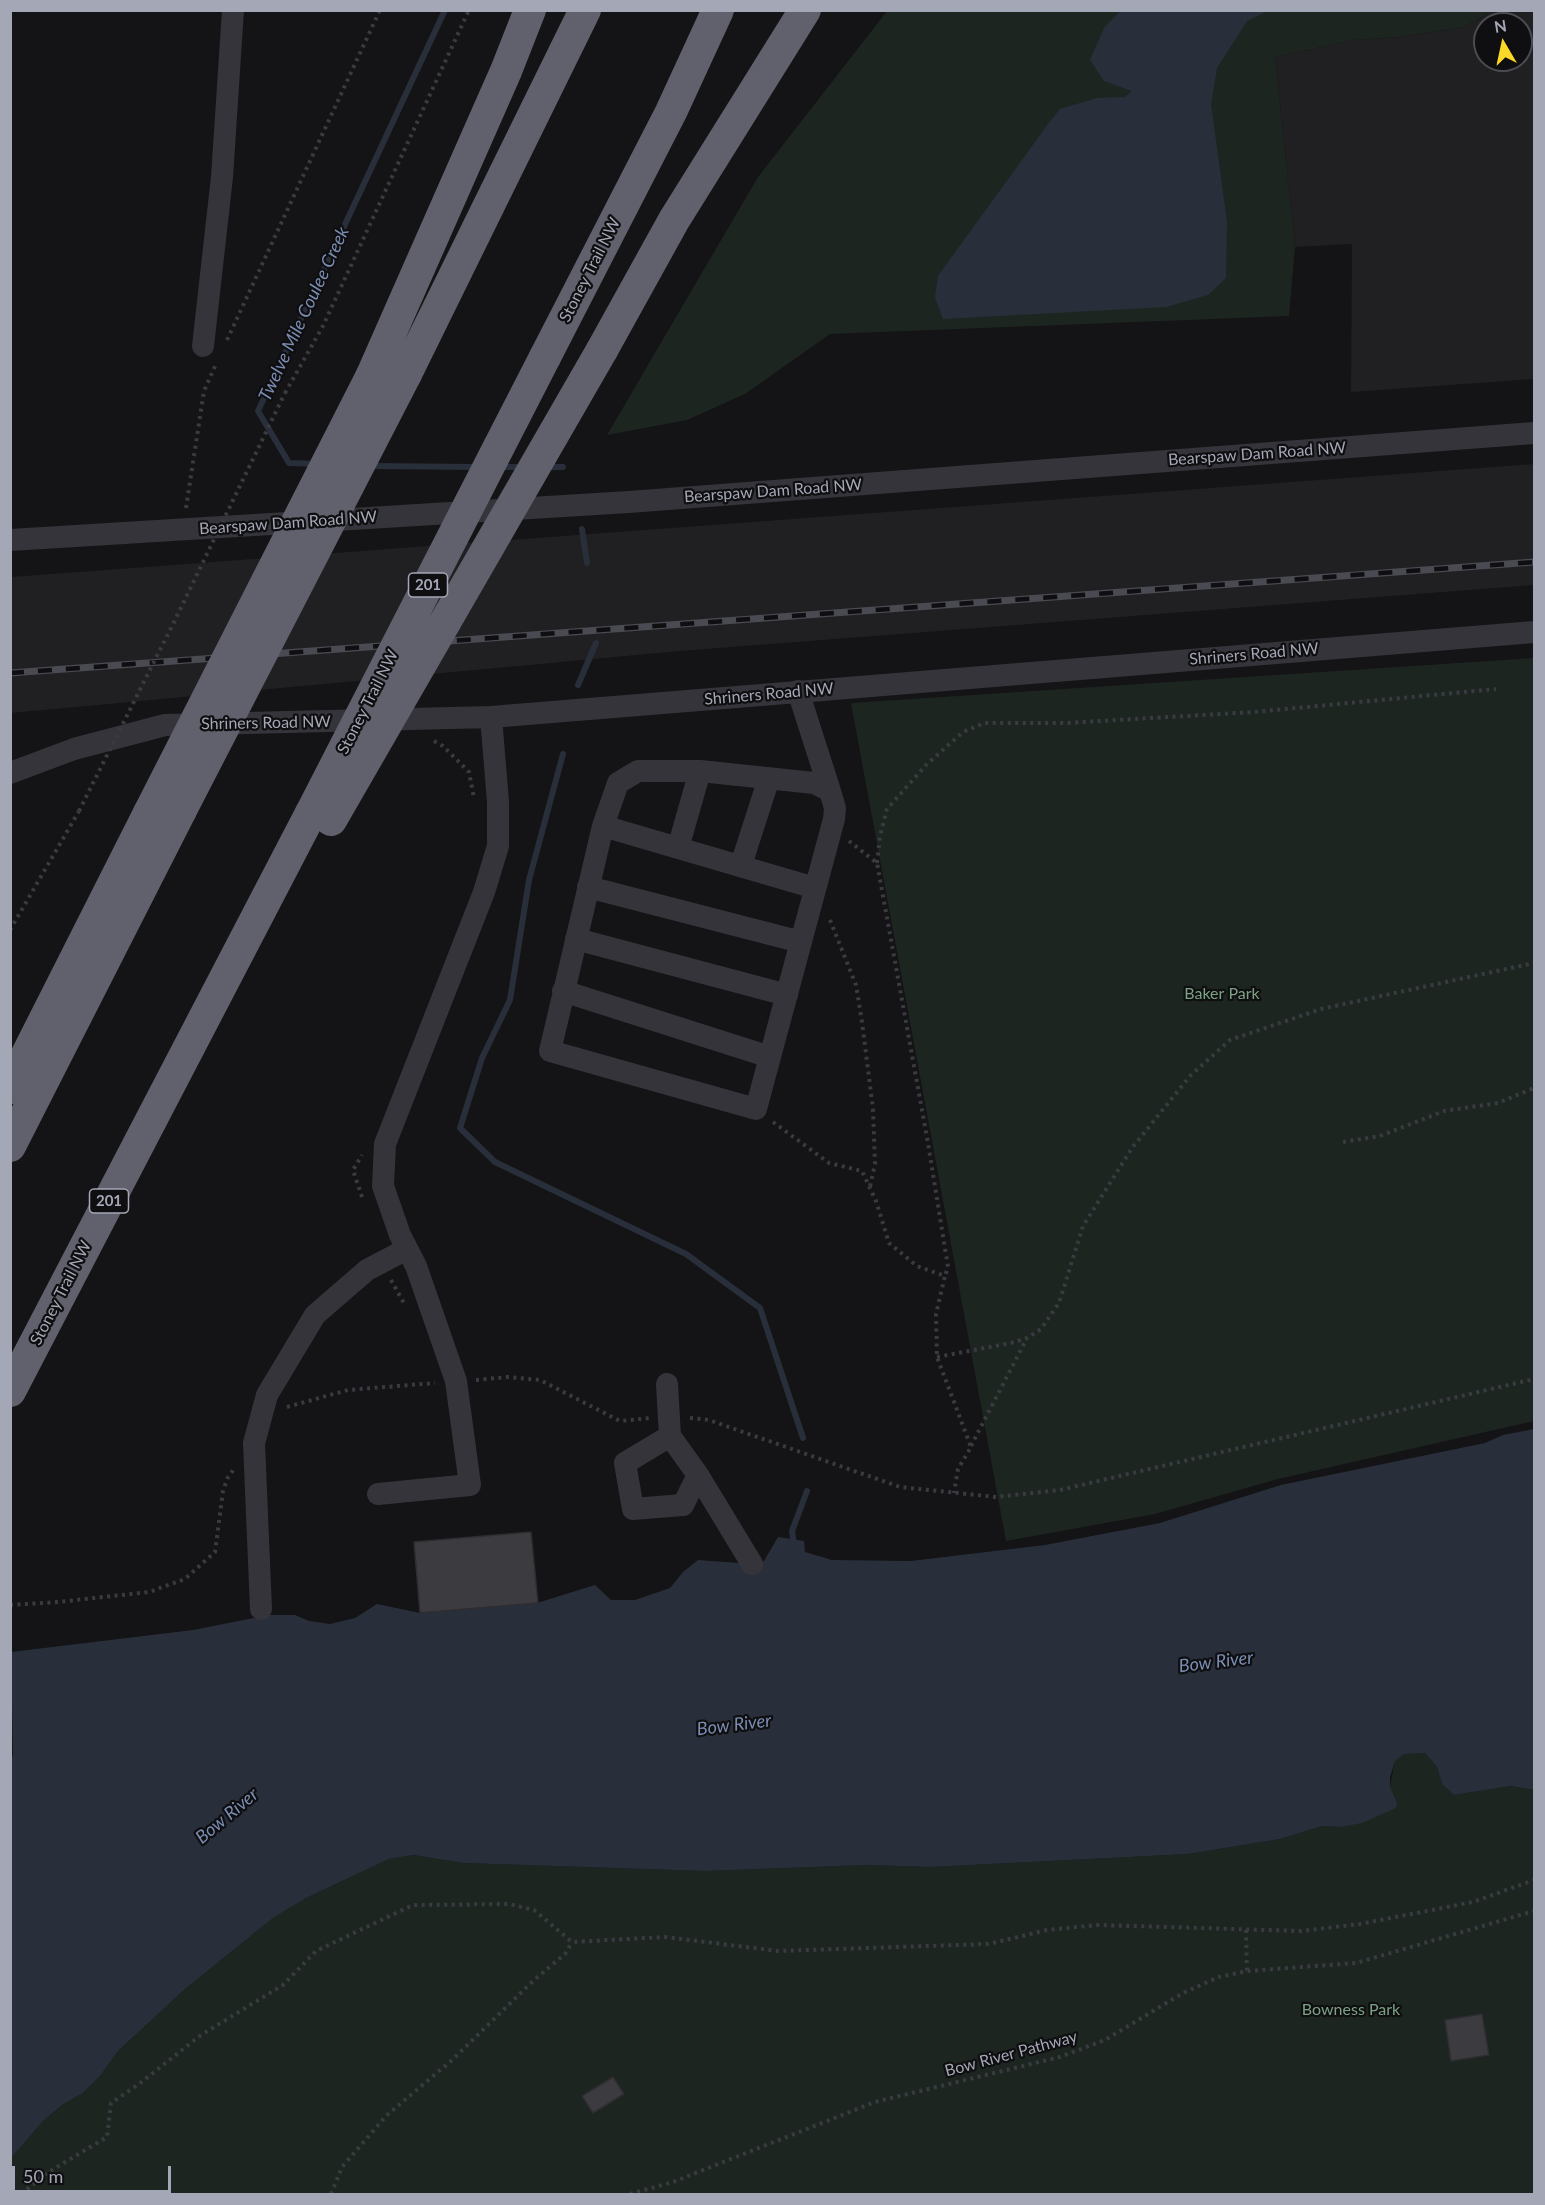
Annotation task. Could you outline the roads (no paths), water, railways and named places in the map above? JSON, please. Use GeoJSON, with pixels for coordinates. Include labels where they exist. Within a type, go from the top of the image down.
{"type":"FeatureCollection","features":[{"type":"Feature","properties":{"kind":"highway"},"geometry":{"type":"LineString","coordinates":[[10,1088],[372,375],[506,71],[530,10]]}},
{"type":"Feature","properties":{"kind":"highway"},"geometry":{"type":"LineString","coordinates":[[10,1146],[406,374],[585,10]]}},
{"type":"Feature","properties":{"kind":"highway","name":"Stoney Trail NW"},"geometry":{"type":"LineString","coordinates":[[10,1391],[209,1013],[321,816],[545,357],[671,112],[718,10]]}},
{"type":"Feature","properties":{"kind":"highway"},"geometry":{"type":"LineString","coordinates":[[321,816],[602,350],[674,220],[805,10]]}},
{"type":"Feature","properties":{"kind":"street"},"geometry":{"type":"LineString","coordinates":[[215,351],[222,177],[233,10]]}},
{"type":"Feature","properties":{"kind":"street","name":"Bearspaw Dam Road NW"},"geometry":{"type":"LineString","coordinates":[[10,540],[628,502],[1534,433]]}},
{"type":"Feature","properties":{"kind":"street","name":"Shriners Road NW"},"geometry":{"type":"LineString","coordinates":[[10,773],[74,749],[165,725],[491,717],[1534,632]]}},
{"type":"Feature","properties":{"kind":"street"},"geometry":{"type":"LineString","coordinates":[[798,691],[830,791],[835,808],[756,1109],[549,1051],[603,826],[618,783],[638,771],[700,771],[813,783],[830,791]]}},
{"type":"Feature","properties":{"kind":"street"},"geometry":{"type":"LineString","coordinates":[[378,1494],[470,1485],[456,1381],[416,1266],[407,1249],[383,1186],[385,1144],[484,891],[498,846],[498,802],[491,717]]}},
{"type":"Feature","properties":{"kind":"street"},"geometry":{"type":"LineString","coordinates":[[678,848],[700,771]]}},
{"type":"Feature","properties":{"kind":"street"},"geometry":{"type":"LineString","coordinates":[[741,866],[769,778]]}},
{"type":"Feature","properties":{"kind":"street"},"geometry":{"type":"LineString","coordinates":[[603,826],[741,866],[814,895]]}},
{"type":"Feature","properties":{"kind":"street"},"geometry":{"type":"LineString","coordinates":[[588,887],[801,942]]}},
{"type":"Feature","properties":{"kind":"street"},"geometry":{"type":"LineString","coordinates":[[576,939],[787,996]]}},
{"type":"Feature","properties":{"kind":"street"},"geometry":{"type":"LineString","coordinates":[[563,990],[770,1057]]}},
{"type":"Feature","properties":{"kind":"street"},"geometry":{"type":"LineString","coordinates":[[261,1609],[254,1443],[267,1395],[315,1315],[367,1270],[407,1249]]}},
{"type":"Feature","properties":{"kind":"street"},"geometry":{"type":"LineString","coordinates":[[666,1384],[669,1426],[752,1564]]}},
{"type":"Feature","properties":{"kind":"street"},"geometry":{"type":"LineString","coordinates":[[669,1426],[625,1463],[633,1509],[683,1505],[698,1475]]}},
{"type":"Feature","properties":{"kind":"water"},"geometry":{"type":"Polygon","coordinates":[[[1121,10],[1268,11],[1247,21],[1217,68],[1211,104],[1227,222],[1226,278],[1208,295],[1166,307],[943,319],[935,297],[938,276],[1060,109],[1097,98],[1125,97],[1132,91],[1104,81],[1090,60],[1104,28],[1121,10]]]}},
{"type":"Feature","properties":{"kind":"water","name":"Bow River"},"geometry":{"type":"Polygon","coordinates":[[[1534,1429],[1534,1790],[1511,1786],[1454,1795],[1442,1784],[1437,1767],[1425,1753],[1404,1754],[1395,1761],[1390,1777],[1390,1787],[1397,1802],[1396,1808],[1362,1823],[1340,1827],[1322,1826],[1280,1839],[1188,1854],[931,1867],[867,1865],[705,1871],[463,1863],[413,1855],[389,1859],[306,1898],[273,1918],[185,1989],[118,2051],[100,2076],[83,2093],[62,2105],[43,2121],[11,2158],[10,1764],[13,1754],[11,1652],[193,1630],[269,1615],[295,1615],[309,1621],[330,1624],[355,1618],[377,1604],[420,1613],[537,1603],[595,1585],[611,1600],[635,1600],[670,1588],[683,1572],[698,1560],[752,1564],[764,1561],[778,1537],[804,1541],[805,1552],[832,1560],[911,1561],[1045,1545],[1160,1523],[1281,1485],[1485,1443],[1503,1435],[1534,1429]]]}},
{"type":"Feature","properties":{"kind":"waterway","name":"Twelve Mile Coulee Creek"},"geometry":{"type":"LineString","coordinates":[[317,464],[289,463],[258,411],[445,10]]}},
{"type":"Feature","properties":{"kind":"waterway","name":"Twelve Mile Coulee Creek"},"geometry":{"type":"LineString","coordinates":[[369,466],[479,467]]}},
{"type":"Feature","properties":{"kind":"waterway","name":"Twelve Mile Coulee Creek"},"geometry":{"type":"LineString","coordinates":[[498,467],[524,467]]}},
{"type":"Feature","properties":{"kind":"waterway","name":"Twelve Mile Coulee Creek"},"geometry":{"type":"LineString","coordinates":[[546,467],[563,467]]}},
{"type":"Feature","properties":{"kind":"waterway"},"geometry":{"type":"LineString","coordinates":[[582,529],[587,563]]}},
{"type":"Feature","properties":{"kind":"waterway"},"geometry":{"type":"LineString","coordinates":[[578,685],[596,643]]}},
{"type":"Feature","properties":{"kind":"waterway"},"geometry":{"type":"LineString","coordinates":[[563,754],[529,880],[510,1000],[482,1058],[460,1128],[495,1162],[686,1254],[760,1308],[803,1438]]}},
{"type":"Feature","properties":{"kind":"waterway"},"geometry":{"type":"LineString","coordinates":[[794,1545],[792,1531],[807,1491]]}},
{"type":"Feature","properties":{"kind":"railway"},"geometry":{"type":"LineString","coordinates":[[10,673],[1534,562]]}},
{"type":"Feature","properties":{"kind":"park label","name":"Baker Park"},"geometry":{"type":"Point","coordinates":[1222,994]}},
{"type":"Feature","properties":{"kind":"park label","name":"Bowness Park"},"geometry":{"type":"Point","coordinates":[1351,2010]}}]}
